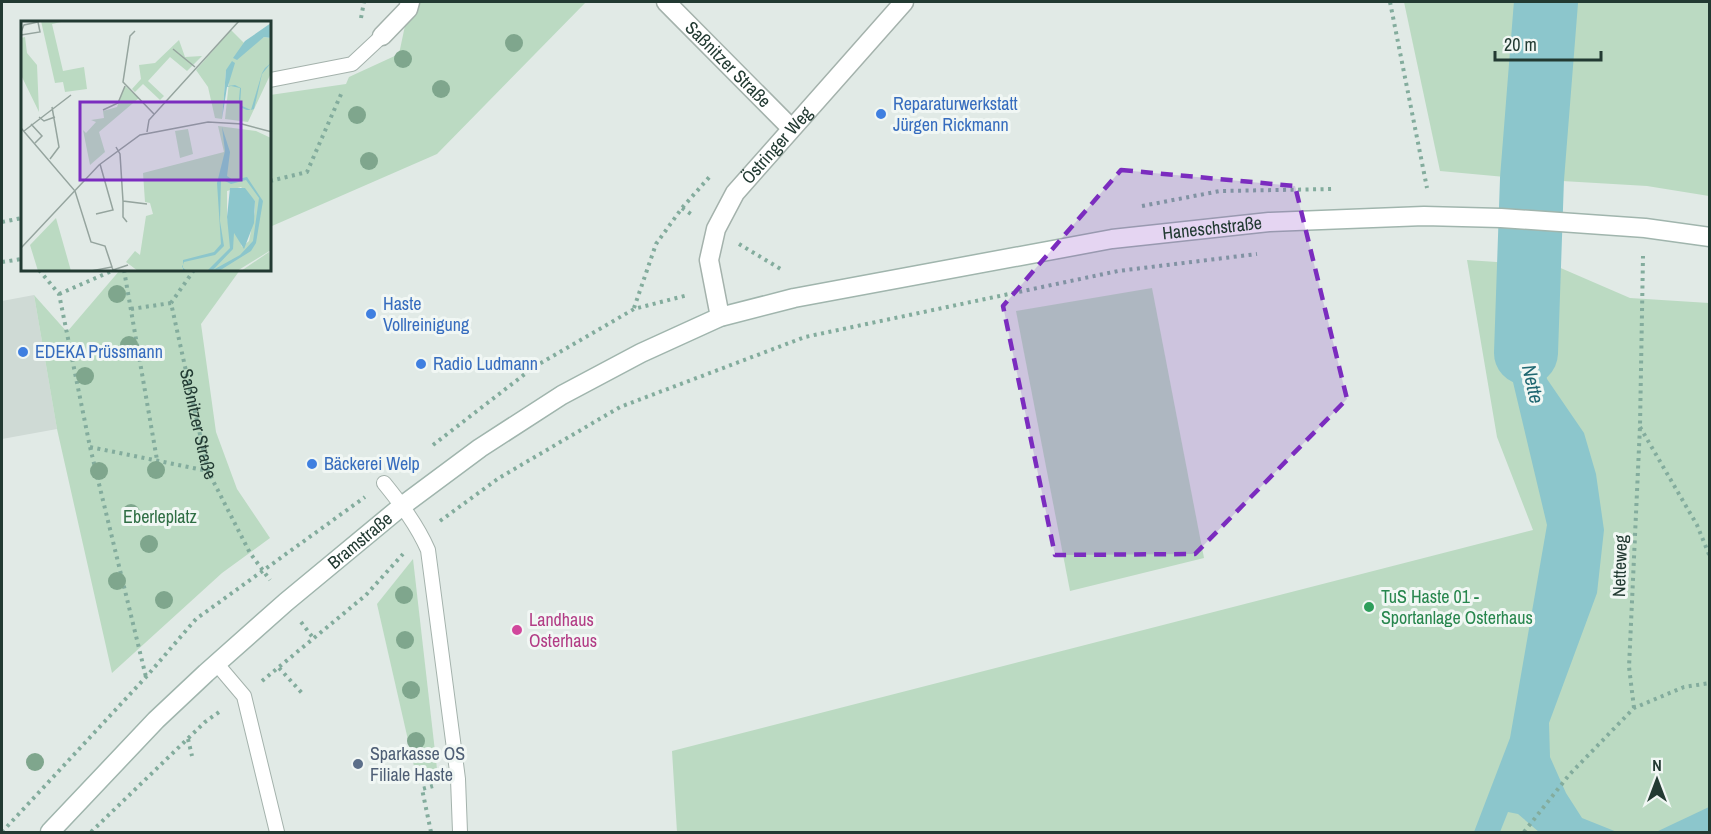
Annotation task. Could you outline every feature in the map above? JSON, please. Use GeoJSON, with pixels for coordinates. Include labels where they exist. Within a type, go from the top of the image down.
{"type":"FeatureCollection","features":[{"type":"Feature","properties":{"kind":"street"},"geometry":{"type":"LineString","coordinates":[[382,36],[408,9],[410,2]]}},
{"type":"Feature","properties":{"kind":"street","name":"Saßnitzer Straße"},"geometry":{"type":"LineString","coordinates":[[666,2],[791,128]]}},
{"type":"Feature","properties":{"kind":"street","name":"Östringer Weg"},"geometry":{"type":"LineString","coordinates":[[720,317],[709,260],[716,229],[735,193],[904,2]]}},
{"type":"Feature","properties":{"kind":"street","name":"Haneschstraße"},"geometry":{"type":"LineString","coordinates":[[720,317],[794,298],[1112,239],[1269,222],[1424,216],[1501,218],[1645,228],[1710,237]]}},
{"type":"Feature","properties":{"kind":"street","name":"Bramstraße"},"geometry":{"type":"LineString","coordinates":[[50,832],[156,720],[216,663],[402,506],[480,448],[562,395],[641,353],[720,317]]}},
{"type":"Feature","properties":{"kind":"lane"},"geometry":{"type":"LineString","coordinates":[[272,80],[352,64],[382,36]]}},
{"type":"Feature","properties":{"kind":"lane"},"geometry":{"type":"LineString","coordinates":[[384,483],[421,534],[428,550],[458,779],[460,832]]}},
{"type":"Feature","properties":{"kind":"lane"},"geometry":{"type":"LineString","coordinates":[[216,663],[244,696],[277,832]]}},
{"type":"Feature","properties":{"kind":"path"},"geometry":{"type":"LineString","coordinates":[[1390,2],[1427,188]]}},
{"type":"Feature","properties":{"kind":"path"},"geometry":{"type":"LineString","coordinates":[[272,181],[307,172],[346,84]]}},
{"type":"Feature","properties":{"kind":"path"},"geometry":{"type":"LineString","coordinates":[[634,309],[656,244],[682,208],[719,166]]}},
{"type":"Feature","properties":{"kind":"path"},"geometry":{"type":"LineString","coordinates":[[2,222],[21,218]]}},
{"type":"Feature","properties":{"kind":"path","name":"Netteweg"},"geometry":{"type":"LineString","coordinates":[[1634,708],[1629,667],[1640,426],[1644,251]]}},
{"type":"Feature","properties":{"kind":"path"},"geometry":{"type":"LineString","coordinates":[[92,832],[205,722],[244,696],[366,595],[421,534],[499,478],[620,407],[805,337],[1118,271],[1260,253]]}},
{"type":"Feature","properties":{"kind":"path"},"geometry":{"type":"LineString","coordinates":[[2,262],[21,259]]}},
{"type":"Feature","properties":{"kind":"path"},"geometry":{"type":"LineString","coordinates":[[41,272],[59,294],[90,447],[146,677]]}},
{"type":"Feature","properties":{"kind":"path"},"geometry":{"type":"LineString","coordinates":[[59,294],[109,272]]}},
{"type":"Feature","properties":{"kind":"path"},"geometry":{"type":"LineString","coordinates":[[124,272],[157,460]]}},
{"type":"Feature","properties":{"kind":"path"},"geometry":{"type":"LineString","coordinates":[[131,309],[171,303],[193,272]]}},
{"type":"Feature","properties":{"kind":"path","name":"Saßnitzer Straße"},"geometry":{"type":"LineString","coordinates":[[171,303],[208,471],[250,553],[263,571]]}},
{"type":"Feature","properties":{"kind":"path"},"geometry":{"type":"LineString","coordinates":[[1640,426],[1697,525],[1710,557]]}},
{"type":"Feature","properties":{"kind":"path"},"geometry":{"type":"LineString","coordinates":[[90,447],[208,471]]}},
{"type":"Feature","properties":{"kind":"path"},"geometry":{"type":"LineString","coordinates":[[279,668],[302,693]]}},
{"type":"Feature","properties":{"kind":"path"},"geometry":{"type":"LineString","coordinates":[[1524,832],[1569,775],[1634,708],[1684,687],[1710,683]]}},
{"type":"Feature","properties":{"kind":"path"},"geometry":{"type":"LineString","coordinates":[[188,739],[192,756]]}},
{"type":"Feature","properties":{"kind":"highlighted area"},"geometry":{"type":"Polygon","coordinates":[[[1121,170],[1295,186],[1347,399],[1195,554],[1055,555],[1003,306],[1121,170]]]}},
{"type":"Feature","properties":{"kind":"shaded area","name":"EDEKA Prüssmann"},"geometry":{"type":"Polygon","coordinates":[[[34,295],[57,429],[2,439],[2,301],[34,295]]]}},
{"type":"Feature","properties":{"kind":"green space"},"geometry":{"type":"Polygon","coordinates":[[[410,2],[586,2],[437,154],[272,226],[272,95],[346,84],[349,77],[399,54],[410,2]]]}},
{"type":"Feature","properties":{"kind":"green space"},"geometry":{"type":"Polygon","coordinates":[[[1404,2],[1531,2],[1516,178],[1440,171],[1404,2]]]}},
{"type":"Feature","properties":{"kind":"green space"},"geometry":{"type":"Polygon","coordinates":[[[1559,2],[1709,2],[1709,196],[1647,186],[1545,180],[1559,2]]]}},
{"type":"Feature","properties":{"kind":"green space"},"geometry":{"type":"Polygon","coordinates":[[[1467,260],[1556,266],[1630,298],[1709,303],[1709,832],[677,832],[672,751],[1533,530],[1497,437],[1467,260]]]}},
{"type":"Feature","properties":{"kind":"green space","name":"Eberleplatz"},"geometry":{"type":"Polygon","coordinates":[[[118,272],[239,272],[201,324],[216,432],[237,489],[270,538],[222,573],[112,673],[57,429],[34,295],[67,332],[118,272]]]}},
{"type":"Feature","properties":{"kind":"green space"},"geometry":{"type":"Polygon","coordinates":[[[1152,288],[1204,558],[1070,591],[1016,311],[1152,288]]]}},
{"type":"Feature","properties":{"kind":"green space"},"geometry":{"type":"Polygon","coordinates":[[[413,559],[437,769],[416,775],[377,604],[413,559]]]}},
{"type":"Feature","properties":{"kind":"water"},"geometry":{"type":"Polygon","coordinates":[[[1531,2],[1559,2],[1545,180],[1516,178],[1531,2]]]}},
{"type":"Feature","properties":{"kind":"water"},"geometry":{"type":"Polygon","coordinates":[[[1512,263],[1545,265],[1542,353],[1547,379],[1584,433],[1596,474],[1604,530],[1597,593],[1549,723],[1550,757],[1566,793],[1582,818],[1617,832],[1539,832],[1518,814],[1508,812],[1500,832],[1474,832],[1510,738],[1547,525],[1512,378],[1512,263]]]}},
{"type":"Feature","properties":{"kind":"water"},"geometry":{"type":"Polygon","coordinates":[[[1709,807],[1709,832],[1656,832],[1709,807]]]}},
{"type":"Feature","properties":{"kind":"waterway","name":"Nette"},"geometry":{"type":"LineString","coordinates":[[1526,353],[1532,179],[1546,2]]}},
{"type":"Feature","properties":{"kind":"place","name":"Reparaturwerkstatt Jürgen Rickmann"},"geometry":{"type":"Point","coordinates":[881,114]}},
{"type":"Feature","properties":{"kind":"place","name":"Haste Vollreinigung"},"geometry":{"type":"Point","coordinates":[371,314]}},
{"type":"Feature","properties":{"kind":"place","name":"EDEKA Prüssmann"},"geometry":{"type":"Point","coordinates":[23,352]}},
{"type":"Feature","properties":{"kind":"place","name":"Radio Ludmann"},"geometry":{"type":"Point","coordinates":[421,364]}},
{"type":"Feature","properties":{"kind":"place","name":"Bäckerei Welp"},"geometry":{"type":"Point","coordinates":[312,464]}},
{"type":"Feature","properties":{"kind":"place","name":"TuS Haste 01 - Sportanlage Osterhaus"},"geometry":{"type":"Point","coordinates":[1369,607]}},
{"type":"Feature","properties":{"kind":"place","name":"Landhaus Osterhaus"},"geometry":{"type":"Point","coordinates":[517,630]}},
{"type":"Feature","properties":{"kind":"place","name":"Sparkasse OS Filiale Haste"},"geometry":{"type":"Point","coordinates":[358,764]}}]}
